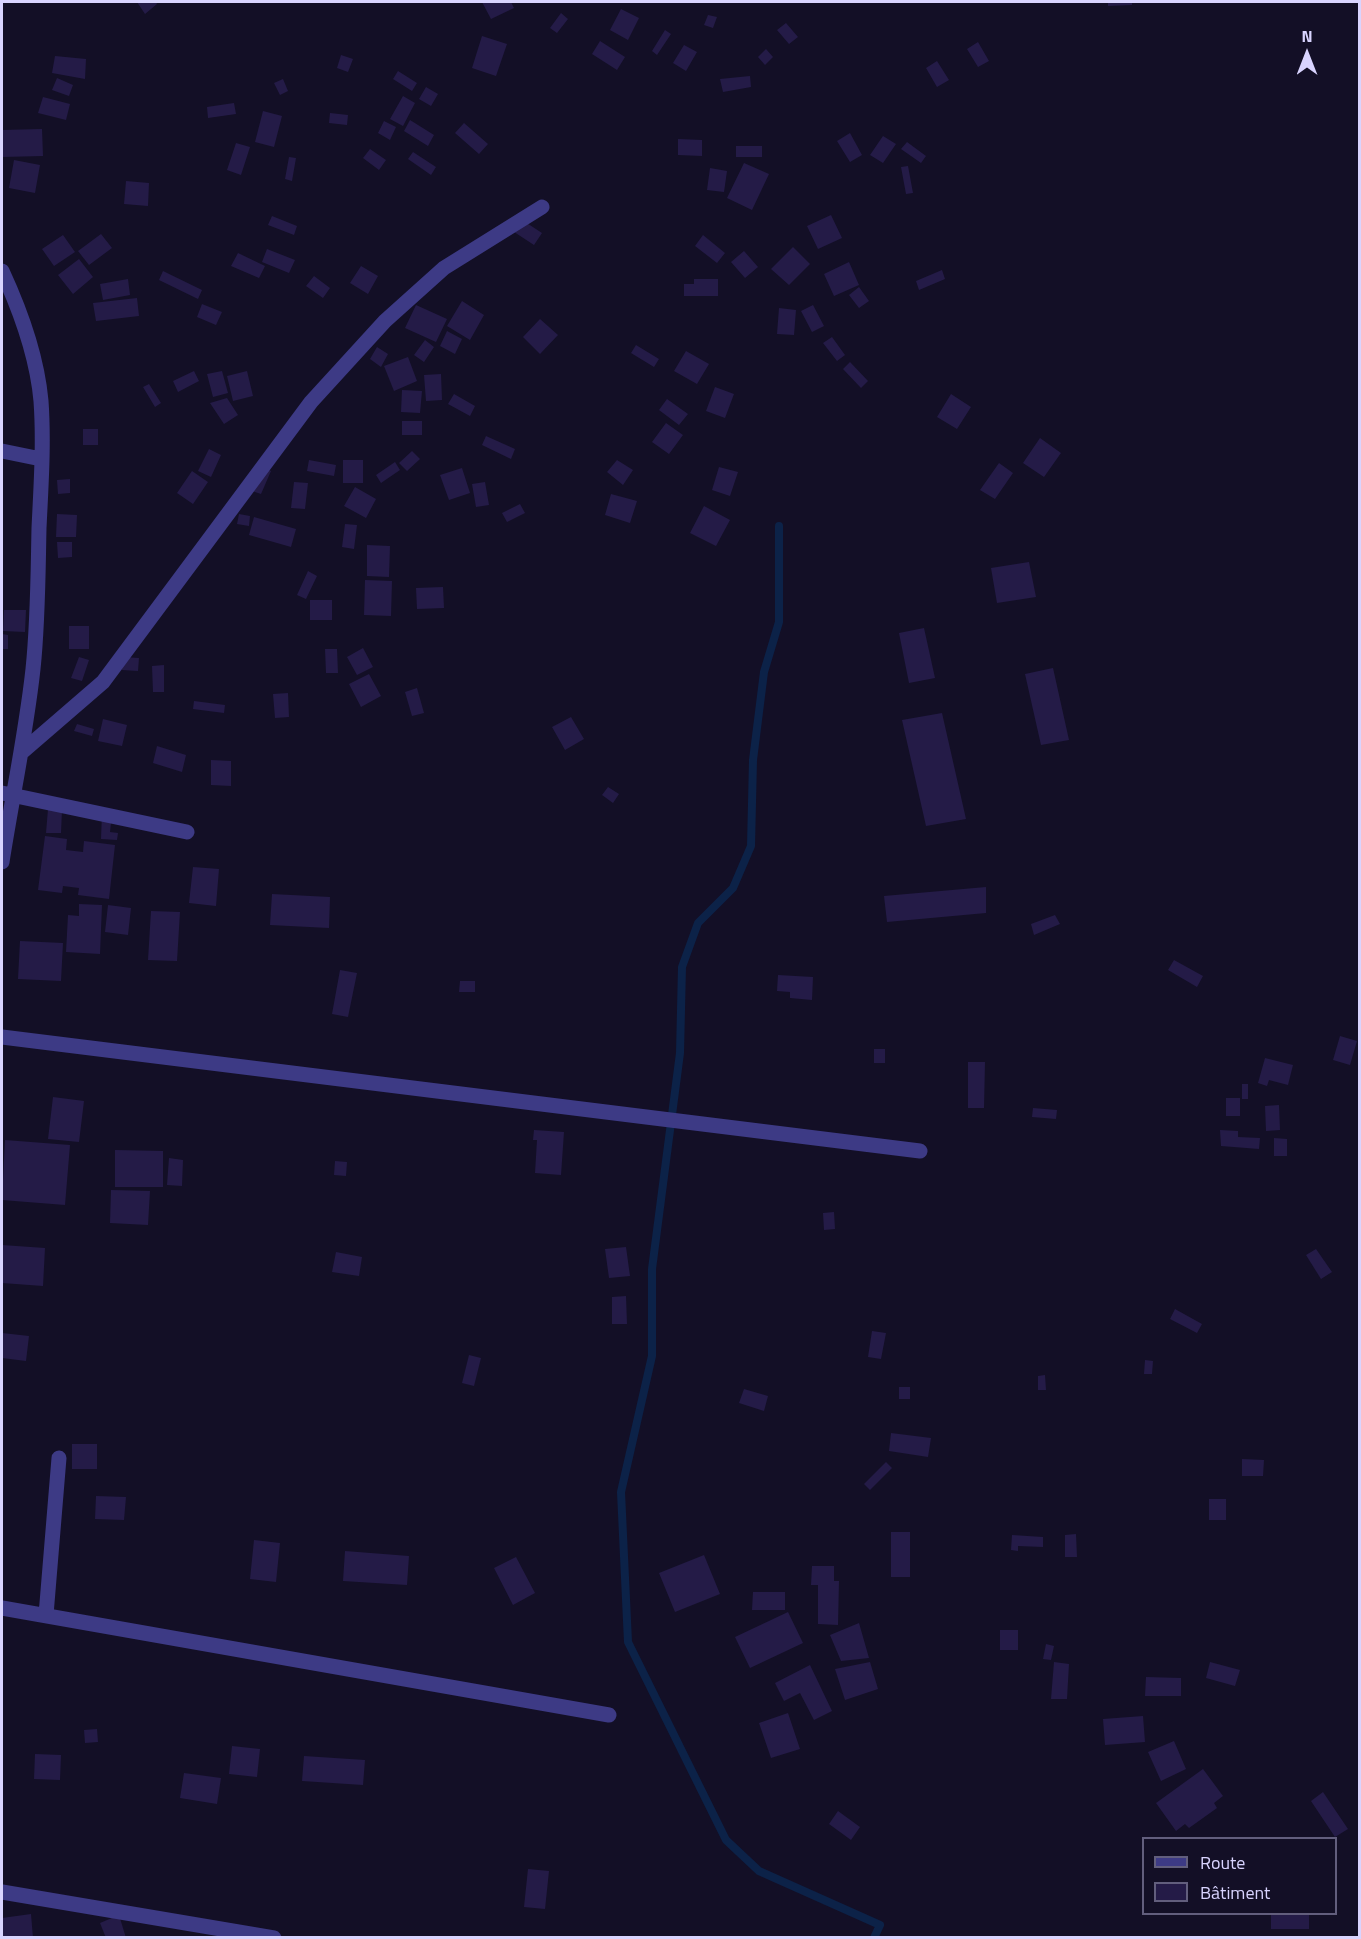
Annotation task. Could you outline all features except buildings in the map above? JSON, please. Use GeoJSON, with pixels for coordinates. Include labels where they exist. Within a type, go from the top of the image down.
{"type":"FeatureCollection","features":[{"type":"Feature","properties":{"kind":"street"},"geometry":{"type":"LineString","coordinates":[[22,752],[103,682],[311,402],[385,321],[444,268],[542,207]]}},
{"type":"Feature","properties":{"kind":"street"},"geometry":{"type":"LineString","coordinates":[[2,271],[32,350],[41,400],[37,608],[33,669],[22,752],[7,794],[2,862]]}},
{"type":"Feature","properties":{"kind":"street"},"geometry":{"type":"LineString","coordinates":[[2,451],[41,459]]}},
{"type":"Feature","properties":{"kind":"street"},"geometry":{"type":"LineString","coordinates":[[7,794],[187,832]]}},
{"type":"Feature","properties":{"kind":"street"},"geometry":{"type":"LineString","coordinates":[[2,1036],[920,1151]]}},
{"type":"Feature","properties":{"kind":"street"},"geometry":{"type":"LineString","coordinates":[[46,1615],[58,1458]]}},
{"type":"Feature","properties":{"kind":"street"},"geometry":{"type":"LineString","coordinates":[[2,1608],[609,1715]]}},
{"type":"Feature","properties":{"kind":"street"},"geometry":{"type":"LineString","coordinates":[[2,1892],[274,1938]]}},
{"type":"Feature","properties":{"kind":"waterway"},"geometry":{"type":"LineString","coordinates":[[779,526],[779,622],[764,672],[753,760],[751,846],[733,888],[698,923],[682,967],[680,1053],[652,1269],[652,1356],[621,1492],[628,1642],[726,1840],[759,1871],[880,1925],[874,1938]]}}]}
